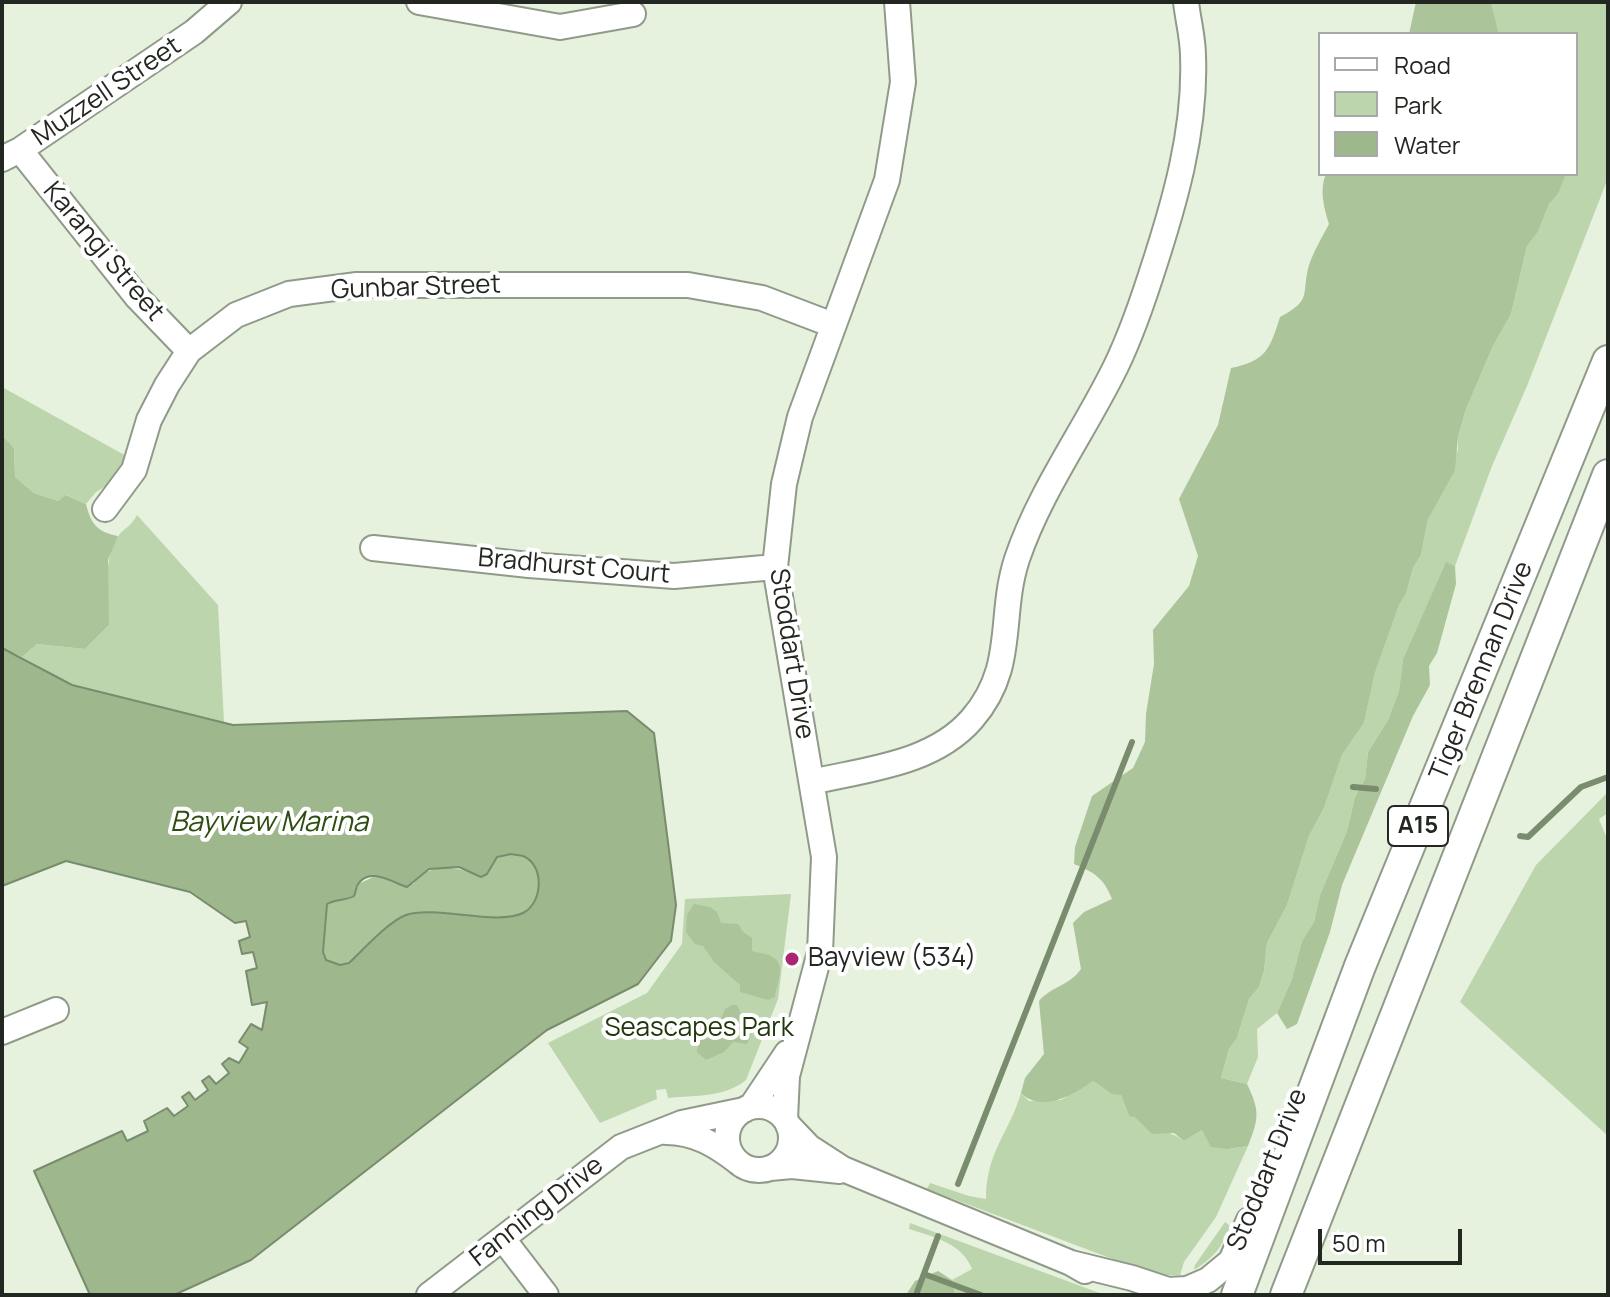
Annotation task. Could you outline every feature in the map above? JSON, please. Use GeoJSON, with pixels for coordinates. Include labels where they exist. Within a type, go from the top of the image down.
{"type":"FeatureCollection","features":[{"type":"Feature","properties":{"kind":"main road","name":"Tiger Brennan Drive"},"geometry":{"type":"LineString","coordinates":[[1237,1295],[1360,966],[1608,361]]}},
{"type":"Feature","properties":{"kind":"main road","name":"Tiger Brennan Drive"},"geometry":{"type":"LineString","coordinates":[[1286,1295],[1608,475]]}},
{"type":"Feature","properties":{"kind":"street","name":"Muzzell Street"},"geometry":{"type":"LineString","coordinates":[[11,155],[194,32],[229,2]]}},
{"type":"Feature","properties":{"kind":"street"},"geometry":{"type":"LineString","coordinates":[[419,2],[560,27],[633,14]]}},
{"type":"Feature","properties":{"kind":"street","name":"Stoddart Drive"},"geometry":{"type":"LineString","coordinates":[[897,2],[903,82],[887,180],[800,417],[784,484],[775,567],[824,857],[823,924],[813,983],[787,1076],[787,1122],[804,1143],[827,1160],[1071,1263],[1130,1295]]}},
{"type":"Feature","properties":{"kind":"street"},"geometry":{"type":"LineString","coordinates":[[812,782],[922,756],[951,740],[973,719],[991,694],[1004,659],[1008,612],[1020,550],[1034,513],[1113,373],[1137,317],[1167,223],[1191,112],[1193,55],[1186,2]]}},
{"type":"Feature","properties":{"kind":"street","name":"Karangi Street"},"geometry":{"type":"LineString","coordinates":[[11,155],[189,351]]}},
{"type":"Feature","properties":{"kind":"street","name":"Gunbar Street"},"geometry":{"type":"LineString","coordinates":[[105,509],[134,470],[149,420],[189,351],[236,315],[289,294],[357,285],[688,285],[762,298],[833,325]]}},
{"type":"Feature","properties":{"kind":"street","name":"Bradhurst Court"},"geometry":{"type":"LineString","coordinates":[[373,548],[529,565],[674,576],[775,567]]}},
{"type":"Feature","properties":{"kind":"street","name":"Stoddart Drive"},"geometry":{"type":"LineString","coordinates":[[1071,1263],[1168,1290],[1187,1289],[1222,1270],[1238,1249],[1297,1097],[1360,966]]}},
{"type":"Feature","properties":{"kind":"street"},"geometry":{"type":"LineString","coordinates":[[2,1032],[56,1010]]}},
{"type":"Feature","properties":{"kind":"street","name":"Stoddart Drive"},"geometry":{"type":"LineString","coordinates":[[748,1109],[778,1069],[798,1033]]}},
{"type":"Feature","properties":{"kind":"street"},"geometry":{"type":"LineString","coordinates":[[771,1108],[787,1122],[791,1137],[788,1153],[770,1168],[755,1169],[739,1163],[730,1150],[728,1133],[734,1118],[748,1109],[771,1108]]}},
{"type":"Feature","properties":{"kind":"street","name":"Fanning Drive"},"geometry":{"type":"LineString","coordinates":[[429,1295],[608,1156],[648,1135],[701,1118],[748,1109]]}},
{"type":"Feature","properties":{"kind":"street","name":"Fanning Drive"},"geometry":{"type":"LineString","coordinates":[[648,1135],[673,1132],[699,1137],[718,1146],[739,1163]]}},
{"type":"Feature","properties":{"kind":"street","name":"Stoddart Drive"},"geometry":{"type":"LineString","coordinates":[[770,1168],[820,1167],[866,1179]]}},
{"type":"Feature","properties":{"kind":"street"},"geometry":{"type":"LineString","coordinates":[[503,1239],[546,1295]]}},
{"type":"Feature","properties":{"kind":"green space"},"geometry":{"type":"Polygon","coordinates":[[[1491,2],[1608,2],[1608,178],[1455,566],[1446,563],[1403,659],[1399,691],[1388,720],[1368,752],[1365,779],[1355,797],[1347,831],[1320,895],[1314,922],[1302,941],[1292,979],[1277,1013],[1257,1029],[1258,1057],[1247,1084],[1221,1078],[1249,999],[1259,987],[1267,943],[1287,905],[1309,836],[1324,808],[1342,755],[1364,723],[1375,673],[1413,568],[1421,555],[1428,519],[1458,450],[1458,437],[1466,409],[1493,346],[1511,314],[1527,246],[1538,232],[1564,176],[1578,176],[1578,32],[1498,32],[1491,2]]]}},
{"type":"Feature","properties":{"kind":"green space"},"geometry":{"type":"Polygon","coordinates":[[[2,387],[128,457],[114,481],[96,492],[86,504],[67,495],[58,501],[34,493],[15,477],[14,448],[2,435],[2,387]]]}},
{"type":"Feature","properties":{"kind":"green space"},"geometry":{"type":"Polygon","coordinates":[[[137,515],[218,605],[224,722],[72,685],[22,657],[37,644],[85,649],[109,625],[109,558],[117,538],[137,515]]]}},
{"type":"Feature","properties":{"kind":"green space"},"geometry":{"type":"Polygon","coordinates":[[[1608,792],[1608,813],[1599,819],[1608,841],[1608,1136],[1460,1002],[1536,865],[1608,792]]]}},
{"type":"Feature","properties":{"kind":"green space","name":"Seascapes Park"},"geometry":{"type":"Polygon","coordinates":[[[791,894],[778,999],[746,1080],[728,1090],[709,1095],[668,1098],[666,1089],[656,1090],[657,1099],[600,1123],[548,1043],[647,993],[682,944],[685,899],[791,894]]]}},
{"type":"Feature","properties":{"kind":"green space"},"geometry":{"type":"Polygon","coordinates":[[[1093,1081],[1121,1095],[1129,1116],[1135,1116],[1146,1125],[1184,1141],[1202,1130],[1228,1149],[1248,1146],[1216,1217],[1184,1262],[1180,1275],[1155,1275],[927,1189],[930,1183],[986,1199],[994,1155],[1021,1093],[1029,1101],[1061,1100],[1093,1081]]]}},
{"type":"Feature","properties":{"kind":"green space"},"geometry":{"type":"Polygon","coordinates":[[[1225,1222],[1230,1226],[1221,1246],[1194,1270],[1195,1265],[1225,1222]]]}},
{"type":"Feature","properties":{"kind":"green space"},"geometry":{"type":"Polygon","coordinates":[[[910,1223],[1105,1295],[955,1295],[952,1280],[972,1269],[967,1260],[946,1242],[909,1229],[910,1223]]]}},
{"type":"Feature","properties":{"kind":"shaded area"},"geometry":{"type":"Polygon","coordinates":[[[1416,2],[1491,2],[1498,32],[1409,32],[1416,2]]]}},
{"type":"Feature","properties":{"kind":"shaded area"},"geometry":{"type":"Polygon","coordinates":[[[1325,176],[1565,176],[1538,232],[1527,246],[1511,314],[1493,346],[1466,409],[1458,437],[1455,470],[1428,519],[1421,555],[1413,568],[1375,673],[1364,723],[1342,755],[1324,808],[1309,836],[1287,905],[1267,943],[1259,987],[1249,999],[1237,1038],[1229,1049],[1221,1078],[1247,1084],[1256,1115],[1248,1146],[1228,1149],[1211,1147],[1202,1130],[1184,1141],[1174,1133],[1152,1134],[1135,1117],[1129,1116],[1121,1095],[1112,1094],[1093,1081],[1067,1097],[1047,1102],[1029,1099],[1021,1093],[1025,1078],[1044,1054],[1039,1001],[1081,969],[1073,923],[1084,912],[1112,899],[1098,877],[1074,864],[1075,847],[1092,796],[1133,768],[1145,742],[1154,664],[1153,630],[1189,586],[1198,556],[1179,499],[1218,425],[1231,368],[1252,362],[1265,352],[1280,317],[1302,301],[1309,265],[1329,224],[1324,205],[1325,176]]]}},
{"type":"Feature","properties":{"kind":"shaded area"},"geometry":{"type":"Polygon","coordinates":[[[2,435],[14,448],[15,477],[34,493],[58,501],[66,495],[86,504],[96,526],[118,536],[108,560],[109,625],[85,649],[37,644],[22,657],[2,648],[2,435]]]}},
{"type":"Feature","properties":{"kind":"shaded area"},"geometry":{"type":"Polygon","coordinates":[[[1446,562],[1455,566],[1456,584],[1437,653],[1429,666],[1430,685],[1413,716],[1342,885],[1330,932],[1297,1024],[1287,1029],[1277,1013],[1292,979],[1302,941],[1314,922],[1320,895],[1347,831],[1355,797],[1365,779],[1368,752],[1388,720],[1399,691],[1403,659],[1446,562]]]}},
{"type":"Feature","properties":{"kind":"shaded area"},"geometry":{"type":"Polygon","coordinates":[[[511,854],[530,861],[538,875],[535,901],[523,913],[497,917],[433,912],[406,915],[384,929],[349,963],[340,965],[326,960],[323,952],[327,904],[356,893],[358,884],[378,875],[396,884],[413,884],[428,871],[445,868],[464,870],[482,877],[497,857],[511,854]]]}},
{"type":"Feature","properties":{"kind":"shaded area"},"geometry":{"type":"Polygon","coordinates":[[[694,904],[710,907],[717,912],[721,923],[738,924],[752,938],[752,951],[776,960],[780,975],[775,997],[768,1000],[740,992],[740,985],[714,962],[703,946],[695,944],[686,932],[687,915],[694,904]]]}},
{"type":"Feature","properties":{"kind":"shaded area"},"geometry":{"type":"Polygon","coordinates":[[[737,1005],[751,1036],[747,1044],[733,1042],[724,1052],[706,1060],[697,1052],[699,1030],[719,1023],[725,1009],[737,1005]]]}},
{"type":"Feature","properties":{"kind":"shaded area"},"geometry":{"type":"Polygon","coordinates":[[[938,1271],[952,1280],[955,1295],[906,1295],[915,1281],[938,1271]]]}},
{"type":"Feature","properties":{"kind":"water","name":"Bayview Marina"},"geometry":{"type":"Polygon","coordinates":[[[2,648],[72,685],[233,725],[627,711],[654,733],[676,905],[671,941],[638,984],[547,1030],[251,1260],[174,1295],[90,1295],[34,1171],[122,1131],[127,1141],[148,1131],[144,1121],[167,1108],[174,1116],[188,1106],[182,1097],[189,1092],[195,1100],[208,1090],[202,1081],[209,1076],[216,1084],[229,1073],[222,1064],[229,1058],[239,1063],[248,1048],[239,1042],[251,1024],[262,1030],[267,1002],[252,1005],[246,971],[257,968],[253,952],[242,954],[239,941],[250,937],[246,921],[235,923],[190,892],[66,861],[2,886],[2,648]],[[513,854],[497,857],[487,874],[481,877],[459,867],[429,869],[407,887],[375,876],[363,879],[357,885],[354,896],[327,904],[323,952],[326,960],[340,965],[349,963],[384,929],[406,915],[433,912],[497,917],[523,913],[535,901],[538,875],[530,861],[513,854]]]}},
{"type":"Feature","properties":{"kind":"waterway"},"geometry":{"type":"LineString","coordinates":[[958,1184],[1132,742]]}},
{"type":"Feature","properties":{"kind":"waterway"},"geometry":{"type":"LineString","coordinates":[[1520,836],[1528,837],[1581,787],[1608,777]]}},
{"type":"Feature","properties":{"kind":"waterway"},"geometry":{"type":"LineString","coordinates":[[1353,787],[1376,789]]}},
{"type":"Feature","properties":{"kind":"waterway"},"geometry":{"type":"LineString","coordinates":[[916,1295],[938,1236]]}},
{"type":"Feature","properties":{"kind":"waterway"},"geometry":{"type":"LineString","coordinates":[[924,1274],[981,1295]]}},
{"type":"Feature","properties":{"kind":"place","name":"Bayview (534)"},"geometry":{"type":"Point","coordinates":[792,959]}}]}
